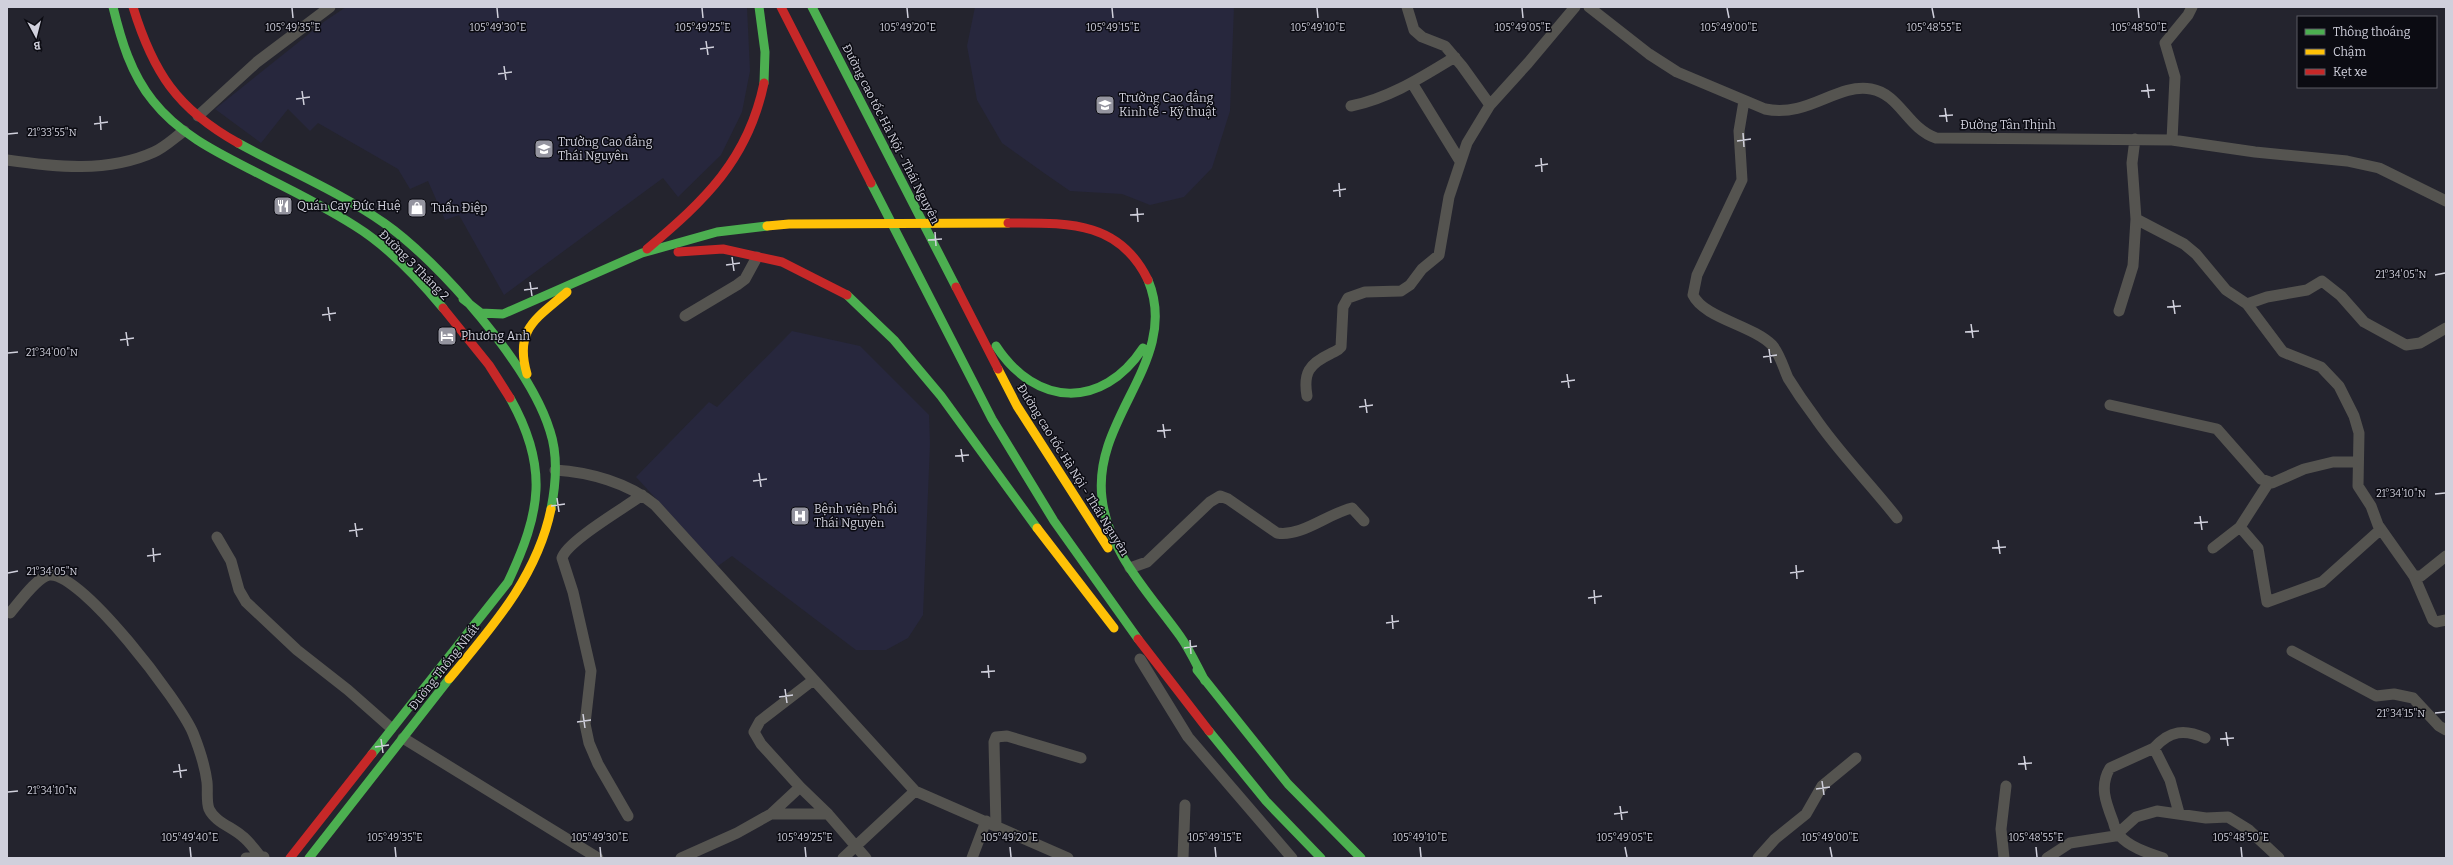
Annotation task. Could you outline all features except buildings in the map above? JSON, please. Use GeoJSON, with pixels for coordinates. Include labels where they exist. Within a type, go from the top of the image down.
{"type":"FeatureCollection","features":[{"type":"Feature","properties":{"kind":"highway","name":"Đường 3 Tháng 2"},"geometry":{"type":"LineString","coordinates":[[114,7],[119,36],[148,94],[162,111],[184,131],[221,154],[357,228],[386,251],[446,313],[481,354],[506,391],[526,429],[535,459],[537,472]]}},
{"type":"Feature","properties":{"kind":"highway","name":"Đường 3 Tháng 2"},"geometry":{"type":"LineString","coordinates":[[133,7],[142,38],[160,74],[178,96],[198,116],[238,144],[325,188],[388,226],[421,253],[495,337],[535,397],[552,437],[556,470]]}},
{"type":"Feature","properties":{"kind":"highway"},"geometry":{"type":"LineString","coordinates":[[642,253],[706,199],[723,180],[750,132],[764,84],[766,68],[760,7]]}},
{"type":"Feature","properties":{"kind":"highway"},"geometry":{"type":"LineString","coordinates":[[781,7],[992,419],[1054,521],[1109,600],[1266,801]]}},
{"type":"Feature","properties":{"kind":"highway","name":"Đường cao tốc Hà Nội - Thái Nguyên"},"geometry":{"type":"LineString","coordinates":[[812,7],[1017,406],[1128,579],[1205,681],[1288,784],[1360,858]]}},
{"type":"Feature","properties":{"kind":"highway"},"geometry":{"type":"LineString","coordinates":[[844,69],[911,182],[989,335],[1004,359],[1022,377],[1045,388],[1071,393],[1094,391],[1113,382],[1128,368],[1140,353],[1154,325]]}},
{"type":"Feature","properties":{"kind":"highway"},"geometry":{"type":"LineString","coordinates":[[463,299],[481,313],[493,315],[503,314],[525,303],[576,283],[642,253],[717,232],[789,224],[857,223],[1063,225],[1098,231],[1126,248],[1146,272],[1154,299],[1154,325],[1149,356],[1115,421],[1104,455],[1102,497],[1108,530],[1119,552],[1181,637],[1205,681]]}},
{"type":"Feature","properties":{"kind":"highway"},"geometry":{"type":"LineString","coordinates":[[642,253],[723,250],[782,262],[848,296],[894,340],[941,396],[995,473],[1122,638]]}},
{"type":"Feature","properties":{"kind":"highway"},"geometry":{"type":"LineString","coordinates":[[535,397],[525,370],[521,346],[524,335],[537,318],[576,283]]}},
{"type":"Feature","properties":{"kind":"highway"},"geometry":{"type":"LineString","coordinates":[[506,391],[496,355],[495,337],[525,303]]}},
{"type":"Feature","properties":{"kind":"highway"},"geometry":{"type":"LineString","coordinates":[[446,313],[463,327],[478,335],[495,337]]}},
{"type":"Feature","properties":{"kind":"highway"},"geometry":{"type":"LineString","coordinates":[[516,330],[537,318]]}},
{"type":"Feature","properties":{"kind":"highway"},"geometry":{"type":"LineString","coordinates":[[537,472],[556,470]]}},
{"type":"Feature","properties":{"kind":"highway","name":"Đường Thống Nhất"},"geometry":{"type":"LineString","coordinates":[[308,858],[486,633],[525,578],[535,559],[545,531],[556,470]]}},
{"type":"Feature","properties":{"kind":"highway","name":"Đường Thống Nhất"},"geometry":{"type":"LineString","coordinates":[[292,854],[508,582],[528,529],[537,472]]}},
{"type":"Feature","properties":{"kind":"highway"},"geometry":{"type":"LineString","coordinates":[[1131,649],[1266,801],[1322,858]]}},
{"type":"Feature","properties":{"kind":"highway"},"geometry":{"type":"LineString","coordinates":[[292,854],[308,858]]}},
{"type":"Feature","properties":{"kind":"street"},"geometry":{"type":"LineString","coordinates":[[198,116],[257,62],[330,7]]}},
{"type":"Feature","properties":{"kind":"street"},"geometry":{"type":"LineString","coordinates":[[1407,7],[1414,30],[1422,37],[1445,46],[1455,57],[1490,105]]}},
{"type":"Feature","properties":{"kind":"street"},"geometry":{"type":"LineString","coordinates":[[1307,396],[1305,385],[1307,373],[1318,361],[1339,350],[1341,347],[1343,307],[1348,298],[1365,292],[1401,291],[1410,285],[1422,269],[1439,254],[1449,197],[1467,143],[1490,105],[1528,64],[1574,7]]}},
{"type":"Feature","properties":{"kind":"street","name":"Đường Tân Thịnh"},"geometry":{"type":"LineString","coordinates":[[1589,7],[1649,54],[1677,72],[1744,101],[1776,111],[1793,110],[1812,105],[1844,91],[1870,89],[1882,92],[1890,97],[1924,134],[1936,138],[2172,140],[2255,152],[2347,161],[2378,168],[2446,201]]}},
{"type":"Feature","properties":{"kind":"street"},"geometry":{"type":"LineString","coordinates":[[2172,140],[2175,77],[2165,44],[2188,15],[2192,7]]}},
{"type":"Feature","properties":{"kind":"street"},"geometry":{"type":"LineString","coordinates":[[1351,106],[1381,98],[1412,83],[1455,57]]}},
{"type":"Feature","properties":{"kind":"street"},"geometry":{"type":"LineString","coordinates":[[1412,83],[1460,161]]}},
{"type":"Feature","properties":{"kind":"street"},"geometry":{"type":"LineString","coordinates":[[1744,101],[1739,130],[1742,180],[1697,274],[1693,295],[1701,306],[1740,324],[1772,345],[1788,377],[1821,427],[1842,456],[1874,489],[1897,518]]}},
{"type":"Feature","properties":{"kind":"street"},"geometry":{"type":"LineString","coordinates":[[7,160],[47,165],[83,166],[117,164],[155,151],[184,131]]}},
{"type":"Feature","properties":{"kind":"street"},"geometry":{"type":"LineString","coordinates":[[2119,311],[2134,266],[2136,219],[2132,163],[2135,139]]}},
{"type":"Feature","properties":{"kind":"street"},"geometry":{"type":"LineString","coordinates":[[2136,219],[2184,244],[2196,254],[2226,290],[2247,304],[2283,352],[2321,367],[2339,386],[2354,416],[2358,433],[2358,486],[2371,506],[2381,530],[2414,576],[2433,620],[2436,622],[2446,620]]}},
{"type":"Feature","properties":{"kind":"street"},"geometry":{"type":"LineString","coordinates":[[685,316],[737,285],[745,278],[757,257]]}},
{"type":"Feature","properties":{"kind":"street"},"geometry":{"type":"LineString","coordinates":[[2247,304],[2268,297],[2307,290],[2322,280],[2341,296],[2364,322],[2401,343],[2412,345],[2420,343],[2446,328]]}},
{"type":"Feature","properties":{"kind":"street"},"geometry":{"type":"LineString","coordinates":[[2110,405],[2217,429],[2261,480],[2269,482],[2280,481],[2304,470],[2333,462],[2358,462]]}},
{"type":"Feature","properties":{"kind":"street"},"geometry":{"type":"LineString","coordinates":[[556,470],[589,475],[622,486],[642,495],[667,517],[812,681],[915,791],[1068,858]]}},
{"type":"Feature","properties":{"kind":"street"},"geometry":{"type":"LineString","coordinates":[[2213,548],[2240,527],[2269,482]]}},
{"type":"Feature","properties":{"kind":"street"},"geometry":{"type":"LineString","coordinates":[[628,816],[598,764],[589,743],[585,724],[591,671],[573,592],[562,558],[567,550],[587,533],[642,495]]}},
{"type":"Feature","properties":{"kind":"street"},"geometry":{"type":"LineString","coordinates":[[1130,568],[1147,562],[1210,502],[1220,496],[1228,499],[1277,533],[1298,531],[1335,513],[1352,508],[1364,521]]}},
{"type":"Feature","properties":{"kind":"street"},"geometry":{"type":"LineString","coordinates":[[2240,527],[2258,548],[2267,602],[2322,582],[2381,530]]}},
{"type":"Feature","properties":{"kind":"street"},"geometry":{"type":"LineString","coordinates":[[217,538],[231,561],[239,590],[246,602],[296,650],[348,690],[391,728]]}},
{"type":"Feature","properties":{"kind":"street"},"geometry":{"type":"LineString","coordinates":[[2414,576],[2421,576],[2446,556]]}},
{"type":"Feature","properties":{"kind":"street"},"geometry":{"type":"LineString","coordinates":[[10,613],[39,580],[46,576],[54,575],[88,597],[104,612],[167,691],[190,728],[204,768],[209,809],[212,814],[248,840],[264,857]]}},
{"type":"Feature","properties":{"kind":"street"},"geometry":{"type":"LineString","coordinates":[[2292,651],[2376,696],[2394,694],[2413,698],[2439,726],[2446,730]]}},
{"type":"Feature","properties":{"kind":"street"},"geometry":{"type":"LineString","coordinates":[[1140,660],[1188,737],[1292,858]]}},
{"type":"Feature","properties":{"kind":"street"},"geometry":{"type":"LineString","coordinates":[[812,681],[760,721],[754,732],[761,744],[800,787],[828,814],[866,858]]}},
{"type":"Feature","properties":{"kind":"street"},"geometry":{"type":"LineString","coordinates":[[2162,858],[2138,849],[2118,835],[2105,801],[2104,786],[2106,775],[2110,768],[2154,748],[2159,742],[2176,733],[2191,732],[2205,738]]}},
{"type":"Feature","properties":{"kind":"street"},"geometry":{"type":"LineString","coordinates":[[996,826],[994,742],[996,737],[1007,736],[1081,758]]}},
{"type":"Feature","properties":{"kind":"street"},"geometry":{"type":"LineString","coordinates":[[403,738],[598,858]]}},
{"type":"Feature","properties":{"kind":"street"},"geometry":{"type":"LineString","coordinates":[[2154,748],[2168,774],[2179,813]]}},
{"type":"Feature","properties":{"kind":"street"},"geometry":{"type":"LineString","coordinates":[[1758,858],[1775,839],[1806,814],[1822,786],[1856,758]]}},
{"type":"Feature","properties":{"kind":"street"},"geometry":{"type":"LineString","coordinates":[[2004,858],[2001,829],[2006,786]]}},
{"type":"Feature","properties":{"kind":"street"},"geometry":{"type":"LineString","coordinates":[[681,858],[737,833],[771,814],[800,787]]}},
{"type":"Feature","properties":{"kind":"street"},"geometry":{"type":"LineString","coordinates":[[843,858],[915,791]]}},
{"type":"Feature","properties":{"kind":"street"},"geometry":{"type":"LineString","coordinates":[[1183,858],[1185,806]]}},
{"type":"Feature","properties":{"kind":"street"},"geometry":{"type":"LineString","coordinates":[[2047,858],[2070,843],[2110,838],[2118,835],[2136,817],[2144,813],[2156,811],[2179,813],[2206,818],[2228,817],[2249,830],[2279,858]]}},
{"type":"Feature","properties":{"kind":"street"},"geometry":{"type":"LineString","coordinates":[[771,814],[828,814]]}},
{"type":"Feature","properties":{"kind":"street"},"geometry":{"type":"LineString","coordinates":[[972,858],[986,821]]}},
{"type":"Feature","properties":{"kind":"street"},"geometry":{"type":"LineString","coordinates":[[246,858],[264,857]]}},
{"type":"Feature","properties":{"kind":"shaded area","name":"Trường Cao đẳng Thái Nguyên"},"geometry":{"type":"Polygon","coordinates":[[[346,7],[747,7],[750,71],[742,112],[721,155],[678,197],[663,178],[504,295],[459,215],[445,220],[428,181],[410,189],[398,169],[318,123],[310,131],[288,109],[261,143],[215,109],[325,21],[346,7]]]}},
{"type":"Feature","properties":{"kind":"shaded area","name":"Trường Cao đẳng Kinh tế - Kỹ thuật"},"geometry":{"type":"Polygon","coordinates":[[[975,7],[1234,7],[1230,111],[1212,168],[1184,197],[1150,205],[1122,194],[1070,191],[1002,143],[977,100],[967,46],[975,7]]]}},
{"type":"Feature","properties":{"kind":"shaded area","name":"Bệnh viện Phổi Thái Nguyên"},"geometry":{"type":"Polygon","coordinates":[[[792,331],[860,346],[929,415],[930,444],[923,615],[908,638],[886,650],[856,650],[732,556],[718,566],[636,477],[709,402],[717,407],[792,331]]]}},
{"type":"Feature","properties":{"kind":"traffic: fast"},"geometry":{"type":"LineString","coordinates":[[113,7],[123,44],[139,80],[153,101],[177,126],[206,146],[301,195],[368,234],[391,253],[423,285],[443,308]]}},
{"type":"Feature","properties":{"kind":"traffic: fast"},"geometry":{"type":"LineString","coordinates":[[759,7],[765,52],[764,83]]}},
{"type":"Feature","properties":{"kind":"traffic: fast"},"geometry":{"type":"LineString","coordinates":[[812,7],[956,287]]}},
{"type":"Feature","properties":{"kind":"traffic: fast"},"geometry":{"type":"LineString","coordinates":[[238,143],[331,191],[367,211],[384,223],[406,240],[431,263],[480,317],[524,377],[539,405],[550,431],[553,440],[555,460],[554,490],[551,509]]}},
{"type":"Feature","properties":{"kind":"traffic: fast"},"geometry":{"type":"LineString","coordinates":[[871,183],[992,419],[1054,521],[1138,639]]}},
{"type":"Feature","properties":{"kind":"traffic: fast"},"geometry":{"type":"LineString","coordinates":[[463,299],[481,313],[503,314],[642,253],[717,232],[767,226]]}},
{"type":"Feature","properties":{"kind":"traffic: fast"},"geometry":{"type":"LineString","coordinates":[[1148,280],[1155,309],[1153,336],[1145,363],[1110,441],[1102,469],[1102,498],[1106,518],[1112,536],[1121,554],[1132,572],[1184,641],[1205,681]]}},
{"type":"Feature","properties":{"kind":"traffic: fast"},"geometry":{"type":"LineString","coordinates":[[847,295],[894,340],[941,396],[1037,528]]}},
{"type":"Feature","properties":{"kind":"traffic: fast"},"geometry":{"type":"LineString","coordinates":[[996,346],[1012,366],[1030,381],[1049,390],[1069,393],[1089,391],[1108,382],[1127,368],[1143,348]]}},
{"type":"Feature","properties":{"kind":"traffic: fast"},"geometry":{"type":"LineString","coordinates":[[372,754],[508,582],[519,557],[528,533],[533,511],[536,490],[535,468],[531,446],[510,398]]}},
{"type":"Feature","properties":{"kind":"traffic: fast"},"geometry":{"type":"LineString","coordinates":[[1197,670],[1288,784],[1361,858]]}},
{"type":"Feature","properties":{"kind":"traffic: fast"},"geometry":{"type":"LineString","coordinates":[[309,858],[449,679]]}},
{"type":"Feature","properties":{"kind":"traffic: fast"},"geometry":{"type":"LineString","coordinates":[[1209,731],[1266,801],[1321,858]]}},
{"type":"Feature","properties":{"kind":"traffic: slow"},"geometry":{"type":"LineString","coordinates":[[767,226],[789,224],[1008,223]]}},
{"type":"Feature","properties":{"kind":"traffic: slow"},"geometry":{"type":"LineString","coordinates":[[527,374],[523,346],[530,326],[567,292]]}},
{"type":"Feature","properties":{"kind":"traffic: slow"},"geometry":{"type":"LineString","coordinates":[[998,369],[1017,406],[1108,548]]}},
{"type":"Feature","properties":{"kind":"traffic: slow"},"geometry":{"type":"LineString","coordinates":[[449,679],[481,640],[511,600],[524,579],[544,534],[551,509]]}},
{"type":"Feature","properties":{"kind":"traffic: slow"},"geometry":{"type":"LineString","coordinates":[[1037,528],[1114,628]]}},
{"type":"Feature","properties":{"kind":"traffic: jam"},"geometry":{"type":"LineString","coordinates":[[133,7],[149,51],[170,87],[199,117],[238,143]]}},
{"type":"Feature","properties":{"kind":"traffic: jam"},"geometry":{"type":"LineString","coordinates":[[781,7],[871,183]]}},
{"type":"Feature","properties":{"kind":"traffic: jam"},"geometry":{"type":"LineString","coordinates":[[647,249],[688,213],[721,176],[747,135],[757,110],[764,83]]}},
{"type":"Feature","properties":{"kind":"traffic: jam"},"geometry":{"type":"LineString","coordinates":[[1008,223],[1051,223],[1071,225],[1089,229],[1107,236],[1122,246],[1136,260],[1148,280]]}},
{"type":"Feature","properties":{"kind":"traffic: jam"},"geometry":{"type":"LineString","coordinates":[[678,252],[723,249],[782,262],[847,295]]}},
{"type":"Feature","properties":{"kind":"traffic: jam"},"geometry":{"type":"LineString","coordinates":[[956,287],[998,369]]}},
{"type":"Feature","properties":{"kind":"traffic: jam"},"geometry":{"type":"LineString","coordinates":[[443,308],[489,365],[510,398]]}},
{"type":"Feature","properties":{"kind":"traffic: jam"},"geometry":{"type":"LineString","coordinates":[[1138,639],[1209,731]]}},
{"type":"Feature","properties":{"kind":"traffic: jam"},"geometry":{"type":"LineString","coordinates":[[290,858],[372,754]]}},
{"type":"Feature","properties":{"kind":"place","name":"Trường Cao đẳng Kinh tế - Kỹ thuật"},"geometry":{"type":"Point","coordinates":[1105,105]}},
{"type":"Feature","properties":{"kind":"place","name":"Trường Cao đẳng Thái Nguyên"},"geometry":{"type":"Point","coordinates":[544,149]}},
{"type":"Feature","properties":{"kind":"place","name":"Quán Cay Đức Huệ"},"geometry":{"type":"Point","coordinates":[283,206]}},
{"type":"Feature","properties":{"kind":"place","name":"Tuấn Điệp"},"geometry":{"type":"Point","coordinates":[417,208]}},
{"type":"Feature","properties":{"kind":"place","name":"Phương Anh"},"geometry":{"type":"Point","coordinates":[447,336]}},
{"type":"Feature","properties":{"kind":"place","name":"Bệnh viện Phổi Thái Nguyên"},"geometry":{"type":"Point","coordinates":[800,516]}}]}
